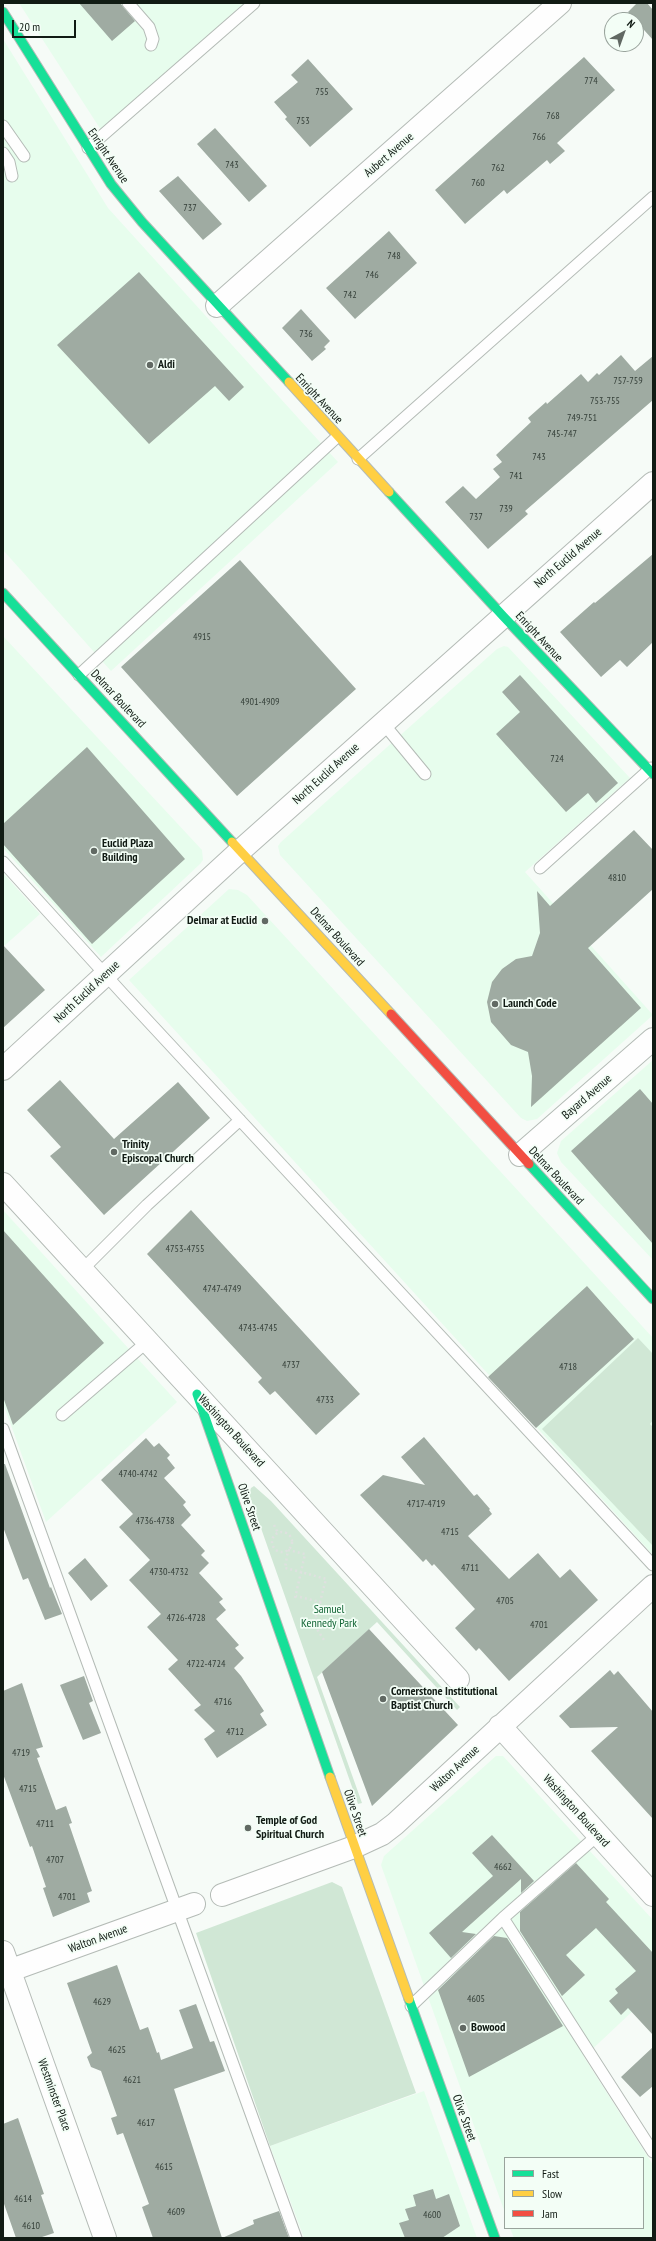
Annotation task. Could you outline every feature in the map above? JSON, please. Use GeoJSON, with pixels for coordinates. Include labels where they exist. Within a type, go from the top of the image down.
{"type":"FeatureCollection","features":[{"type":"Feature","properties":{"kind":"street","name":"Aubert Avenue"},"geometry":{"type":"LineString","coordinates":[[217,306],[560,3]]}},
{"type":"Feature","properties":{"kind":"street","name":"Enright Avenue"},"geometry":{"type":"LineString","coordinates":[[3,12],[111,184],[142,222],[337,437],[503,616],[652,770]]}},
{"type":"Feature","properties":{"kind":"street","name":"North Euclid Avenue"},"geometry":{"type":"LineString","coordinates":[[3,1069],[241,850],[653,483]]}},
{"type":"Feature","properties":{"kind":"street","name":"Delmar Boulevard"},"geometry":{"type":"LineString","coordinates":[[3,593],[653,1299]]}},
{"type":"Feature","properties":{"kind":"street","name":"Bayard Avenue"},"geometry":{"type":"LineString","coordinates":[[520,1155],[653,1039]]}},
{"type":"Feature","properties":{"kind":"street","name":"Washington Boulevard"},"geometry":{"type":"LineString","coordinates":[[3,1184],[458,1679]]}},
{"type":"Feature","properties":{"kind":"street","name":"Olive Street"},"geometry":{"type":"LineString","coordinates":[[197,1394],[354,1847],[495,2238]]}},
{"type":"Feature","properties":{"kind":"street","name":"Walton Avenue"},"geometry":{"type":"LineString","coordinates":[[222,1895],[354,1847],[382,1834],[395,1824],[500,1726],[652,1591]]}},
{"type":"Feature","properties":{"kind":"street","name":"Washington Boulevard"},"geometry":{"type":"LineString","coordinates":[[500,1726],[653,1895]]}},
{"type":"Feature","properties":{"kind":"street","name":"Walton Avenue"},"geometry":{"type":"LineString","coordinates":[[5,1966],[186,1907]]}},
{"type":"Feature","properties":{"kind":"street","name":"Westminster Place"},"geometry":{"type":"LineString","coordinates":[[5,1966],[105,2238]]}},
{"type":"Feature","properties":{"kind":"lane"},"geometry":{"type":"LineString","coordinates":[[128,3],[149,27],[153,39],[151,45]]}},
{"type":"Feature","properties":{"kind":"lane"},"geometry":{"type":"LineString","coordinates":[[88,148],[254,3]]}},
{"type":"Feature","properties":{"kind":"lane"},"geometry":{"type":"LineString","coordinates":[[3,126],[24,156]]}},
{"type":"Feature","properties":{"kind":"lane"},"geometry":{"type":"LineString","coordinates":[[3,153],[9,162],[12,176]]}},
{"type":"Feature","properties":{"kind":"lane"},"geometry":{"type":"LineString","coordinates":[[358,459],[653,198]]}},
{"type":"Feature","properties":{"kind":"lane"},"geometry":{"type":"LineString","coordinates":[[79,676],[337,437]]}},
{"type":"Feature","properties":{"kind":"lane"},"geometry":{"type":"LineString","coordinates":[[383,723],[426,774]]}},
{"type":"Feature","properties":{"kind":"lane"},"geometry":{"type":"LineString","coordinates":[[540,868],[652,770]]}},
{"type":"Feature","properties":{"kind":"lane"},"geometry":{"type":"LineString","coordinates":[[3,862],[653,1565]]}},
{"type":"Feature","properties":{"kind":"lane"},"geometry":{"type":"LineString","coordinates":[[82,1270],[148,1205],[240,1120]]}},
{"type":"Feature","properties":{"kind":"lane"},"geometry":{"type":"LineString","coordinates":[[62,1415],[148,1341]]}},
{"type":"Feature","properties":{"kind":"lane"},"geometry":{"type":"LineString","coordinates":[[3,1429],[186,1907],[296,2238]]}},
{"type":"Feature","properties":{"kind":"lane"},"geometry":{"type":"LineString","coordinates":[[411,2006],[503,1918],[598,1835]]}},
{"type":"Feature","properties":{"kind":"lane"},"geometry":{"type":"LineString","coordinates":[[503,1918],[653,2152]]}},
{"type":"Feature","properties":{"kind":"path"},"geometry":{"type":"LineString","coordinates":[[274,1526],[278,1533]]}},
{"type":"Feature","properties":{"kind":"path"},"geometry":{"type":"LineString","coordinates":[[320,1602],[296,1597],[301,1572],[305,1554],[288,1550],[278,1552],[273,1547],[272,1540],[278,1533],[285,1532],[290,1536],[292,1542],[288,1550],[284,1568],[301,1572],[326,1579],[320,1602],[321,1608],[316,1616],[315,1626],[324,1640]]}},
{"type":"Feature","properties":{"kind":"shaded area"},"geometry":{"type":"Polygon","coordinates":[[[19,3],[244,3],[101,130],[19,3]]]}},
{"type":"Feature","properties":{"kind":"shaded area"},"geometry":{"type":"Polygon","coordinates":[[[3,39],[108,208],[338,462],[111,671],[3,550],[3,39]]]}},
{"type":"Feature","properties":{"kind":"shaded area"},"geometry":{"type":"Polygon","coordinates":[[[3,636],[202,850],[203,860],[200,864],[101,957],[3,848],[3,636]]]}},
{"type":"Feature","properties":{"kind":"shaded area"},"geometry":{"type":"Polygon","coordinates":[[[504,646],[508,647],[630,778],[525,872],[653,1015],[537,1119],[527,1121],[521,1118],[280,855],[278,846],[497,649],[504,646]]]}},
{"type":"Feature","properties":{"kind":"shaded area"},"geometry":{"type":"Polygon","coordinates":[[[3,873],[40,914],[3,947],[3,873]]]}},
{"type":"Feature","properties":{"kind":"shaded area"},"geometry":{"type":"Polygon","coordinates":[[[229,889],[238,890],[247,895],[653,1338],[653,1555],[129,980],[229,889]]]}},
{"type":"Feature","properties":{"kind":"shaded area"},"geometry":{"type":"Polygon","coordinates":[[[653,1060],[653,1260],[561,1162],[557,1153],[561,1141],[653,1060]]]}},
{"type":"Feature","properties":{"kind":"shaded area"},"geometry":{"type":"Polygon","coordinates":[[[3,1210],[177,1402],[46,1522],[3,1403],[3,1210]]]}},
{"type":"Feature","properties":{"kind":"shaded area"},"geometry":{"type":"Polygon","coordinates":[[[496,1756],[503,1756],[653,1920],[653,1992],[584,2057],[653,2165],[653,2238],[514,2238],[510,2229],[644,2229],[644,2157],[504,2157],[504,2210],[381,1865],[384,1856],[496,1756]]]}},
{"type":"Feature","properties":{"kind":"shaded area"},"geometry":{"type":"Polygon","coordinates":[[[424,2091],[477,2238],[304,2238],[270,2146],[424,2091]]]}},
{"type":"Feature","properties":{"kind":"green space"},"geometry":{"type":"Polygon","coordinates":[[[638,1338],[653,1354],[653,1420],[650,1424],[653,1427],[653,1546],[542,1429],[638,1338]]]}},
{"type":"Feature","properties":{"kind":"green space","name":"Samuel Kennedy Park"},"geometry":{"type":"Polygon","coordinates":[[[254,1486],[271,1501],[460,1707],[457,1710],[377,1622],[317,1677],[362,1803],[358,1804],[249,1494],[251,1488],[254,1486]]]}},
{"type":"Feature","properties":{"kind":"green space"},"geometry":{"type":"Polygon","coordinates":[[[332,1882],[342,1887],[416,2093],[270,2146],[196,1933],[332,1882]]]}},
{"type":"Feature","properties":{"kind":"building"},"geometry":{"type":"Polygon","coordinates":[[[79,3],[120,3],[135,21],[112,41],[79,3]]]}},
{"type":"Feature","properties":{"kind":"building"},"geometry":{"type":"Polygon","coordinates":[[[637,3],[647,3],[653,10],[653,40],[644,30],[644,12],[628,12],[637,3]]]}},
{"type":"Feature","properties":{"kind":"building"},"geometry":{"type":"Polygon","coordinates":[[[584,57],[615,90],[557,143],[565,151],[550,164],[547,160],[507,194],[504,190],[465,224],[435,190],[584,57]]]}},
{"type":"Feature","properties":{"kind":"building"},"geometry":{"type":"Polygon","coordinates":[[[308,59],[353,109],[310,147],[285,119],[287,117],[274,102],[298,82],[291,75],[308,59]]]}},
{"type":"Feature","properties":{"kind":"building"},"geometry":{"type":"Polygon","coordinates":[[[215,128],[267,186],[249,202],[197,144],[215,128]]]}},
{"type":"Feature","properties":{"kind":"building"},"geometry":{"type":"Polygon","coordinates":[[[178,176],[222,224],[203,240],[159,191],[178,176]]]}},
{"type":"Feature","properties":{"kind":"building"},"geometry":{"type":"Polygon","coordinates":[[[389,231],[417,263],[355,319],[326,288],[389,231]]]}},
{"type":"Feature","properties":{"kind":"building","name":"Aldi"},"geometry":{"type":"Polygon","coordinates":[[[139,272],[244,387],[229,401],[215,386],[149,444],[57,345],[139,272]]]}},
{"type":"Feature","properties":{"kind":"building"},"geometry":{"type":"Polygon","coordinates":[[[301,309],[330,341],[324,347],[326,349],[312,361],[282,328],[301,309]]]}},
{"type":"Feature","properties":{"kind":"building"},"geometry":{"type":"Polygon","coordinates":[[[621,355],[635,371],[653,356],[653,400],[525,511],[528,514],[488,549],[445,502],[463,486],[476,499],[500,477],[493,469],[502,462],[496,455],[531,422],[528,418],[546,402],[547,404],[581,374],[588,382],[597,373],[599,375],[621,355]]]}},
{"type":"Feature","properties":{"kind":"building"},"geometry":{"type":"Polygon","coordinates":[[[653,554],[653,642],[627,667],[620,660],[601,677],[560,632],[653,554]]]}},
{"type":"Feature","properties":{"kind":"building"},"geometry":{"type":"Polygon","coordinates":[[[240,560],[356,689],[237,796],[121,667],[240,560]]]}},
{"type":"Feature","properties":{"kind":"building"},"geometry":{"type":"Polygon","coordinates":[[[520,675],[618,783],[596,803],[588,793],[566,812],[496,734],[520,712],[502,692],[520,675]]]}},
{"type":"Feature","properties":{"kind":"building","name":"Euclid Plaza Building"},"geometry":{"type":"Polygon","coordinates":[[[87,747],[185,859],[92,944],[3,844],[3,824],[87,747]]]}},
{"type":"Feature","properties":{"kind":"building"},"geometry":{"type":"Polygon","coordinates":[[[634,830],[653,850],[653,889],[588,948],[641,1008],[531,1107],[532,1076],[528,1052],[511,1045],[491,1022],[487,1002],[492,982],[502,969],[516,959],[532,956],[540,933],[537,891],[550,906],[634,830]]]}},
{"type":"Feature","properties":{"kind":"building"},"geometry":{"type":"Polygon","coordinates":[[[3,945],[45,990],[3,1028],[3,945]]]}},
{"type":"Feature","properties":{"kind":"building","name":"Trinity Episcopal Church"},"geometry":{"type":"Polygon","coordinates":[[[60,1080],[114,1139],[178,1082],[210,1118],[104,1215],[50,1156],[61,1147],[27,1110],[60,1080]]]}},
{"type":"Feature","properties":{"kind":"building"},"geometry":{"type":"Polygon","coordinates":[[[640,1089],[653,1104],[653,1244],[571,1151],[640,1089]]]}},
{"type":"Feature","properties":{"kind":"building"},"geometry":{"type":"Polygon","coordinates":[[[191,1210],[360,1394],[316,1435],[275,1391],[270,1395],[258,1382],[262,1378],[147,1254],[191,1210]]]}},
{"type":"Feature","properties":{"kind":"building"},"geometry":{"type":"Polygon","coordinates":[[[3,1230],[104,1343],[13,1425],[3,1397],[3,1230]]]}},
{"type":"Feature","properties":{"kind":"building"},"geometry":{"type":"Polygon","coordinates":[[[587,1286],[634,1339],[536,1428],[488,1377],[587,1286]]]}},
{"type":"Feature","properties":{"kind":"building"},"geometry":{"type":"Polygon","coordinates":[[[424,1437],[474,1496],[477,1494],[490,1509],[489,1510],[492,1514],[468,1536],[509,1579],[538,1553],[560,1578],[570,1569],[598,1600],[509,1681],[479,1648],[476,1651],[455,1628],[475,1609],[434,1564],[432,1566],[426,1559],[423,1562],[360,1495],[383,1475],[425,1485],[401,1457],[424,1437]]]}},
{"type":"Feature","properties":{"kind":"building"},"geometry":{"type":"Polygon","coordinates":[[[146,1438],[154,1447],[159,1443],[170,1455],[167,1458],[175,1468],[164,1478],[186,1502],[183,1505],[191,1515],[181,1525],[205,1551],[201,1555],[209,1563],[199,1573],[223,1599],[219,1602],[226,1610],[216,1619],[239,1645],[235,1648],[244,1658],[234,1668],[264,1711],[260,1714],[267,1725],[217,1758],[204,1739],[215,1731],[194,1710],[201,1705],[168,1669],[178,1660],[147,1627],[161,1614],[129,1580],[150,1560],[119,1527],[133,1514],[101,1480],[146,1438]]]}},
{"type":"Feature","properties":{"kind":"building"},"geometry":{"type":"Polygon","coordinates":[[[3,1464],[5,1464],[50,1588],[51,1587],[62,1614],[45,1620],[28,1578],[23,1580],[3,1527],[3,1464]]]}},
{"type":"Feature","properties":{"kind":"building"},"geometry":{"type":"Polygon","coordinates":[[[85,1558],[108,1586],[91,1601],[68,1573],[85,1558]]]}},
{"type":"Feature","properties":{"kind":"building","name":"Cornerstone Institutional Baptist Church"},"geometry":{"type":"Polygon","coordinates":[[[369,1629],[458,1725],[372,1806],[322,1672],[369,1629]]]}},
{"type":"Feature","properties":{"kind":"building"},"geometry":{"type":"Polygon","coordinates":[[[610,1670],[614,1675],[618,1671],[653,1712],[653,1819],[591,1751],[618,1727],[570,1728],[559,1716],[610,1670]]]}},
{"type":"Feature","properties":{"kind":"building"},"geometry":{"type":"Polygon","coordinates":[[[84,1676],[93,1701],[89,1703],[101,1733],[83,1740],[60,1685],[84,1676]]]}},
{"type":"Feature","properties":{"kind":"building"},"geometry":{"type":"Polygon","coordinates":[[[22,1683],[43,1747],[36,1749],[40,1757],[37,1758],[56,1810],[66,1806],[72,1823],[69,1824],[92,1891],[87,1893],[90,1902],[53,1917],[43,1888],[46,1887],[32,1846],[30,1847],[3,1774],[3,1691],[22,1683]]]}},
{"type":"Feature","properties":{"kind":"building"},"geometry":{"type":"Polygon","coordinates":[[[492,1835],[534,1881],[521,1893],[521,1879],[462,1932],[476,1934],[451,1958],[429,1933],[493,1876],[472,1853],[492,1835]]]}},
{"type":"Feature","properties":{"kind":"building"},"geometry":{"type":"Polygon","coordinates":[[[576,1863],[609,1899],[606,1902],[653,1953],[653,2035],[628,2008],[621,2015],[609,2001],[618,1993],[615,1989],[636,1971],[596,1928],[566,1955],[585,1975],[562,1996],[520,1931],[520,1912],[576,1863]]]}},
{"type":"Feature","properties":{"kind":"building"},"geometry":{"type":"Polygon","coordinates":[[[494,1936],[507,1938],[563,2026],[469,2077],[438,1990],[494,1936]]]}},
{"type":"Feature","properties":{"kind":"building"},"geometry":{"type":"Polygon","coordinates":[[[117,1965],[140,2030],[148,2027],[161,2060],[193,2048],[179,2010],[196,2004],[210,2042],[214,2041],[225,2071],[174,2089],[222,2238],[153,2238],[142,2207],[149,2204],[123,2133],[117,2135],[111,2118],[117,2116],[101,2071],[91,2067],[87,2057],[92,2053],[67,1983],[117,1965]]]}},
{"type":"Feature","properties":{"kind":"building"},"geometry":{"type":"Polygon","coordinates":[[[653,2047],[653,2086],[640,2097],[621,2077],[653,2047]]]}},
{"type":"Feature","properties":{"kind":"building"},"geometry":{"type":"Polygon","coordinates":[[[18,2118],[44,2194],[41,2195],[54,2233],[39,2238],[16,2238],[3,2201],[3,2124],[18,2118]]]}},
{"type":"Feature","properties":{"kind":"building"},"geometry":{"type":"Polygon","coordinates":[[[433,2189],[436,2199],[449,2194],[460,2226],[442,2238],[405,2238],[399,2223],[409,2220],[405,2209],[416,2206],[413,2195],[433,2189]]]}},
{"type":"Feature","properties":{"kind":"building"},"geometry":{"type":"Polygon","coordinates":[[[279,2211],[289,2238],[222,2238],[254,2224],[253,2220],[279,2211]]]}},
{"type":"Feature","properties":{"kind":"traffic: fast"},"geometry":{"type":"LineString","coordinates":[[3,12],[111,184],[142,222],[289,382]]}},
{"type":"Feature","properties":{"kind":"traffic: fast"},"geometry":{"type":"LineString","coordinates":[[389,492],[503,616],[653,774]]}},
{"type":"Feature","properties":{"kind":"traffic: fast"},"geometry":{"type":"LineString","coordinates":[[3,593],[232,842]]}},
{"type":"Feature","properties":{"kind":"traffic: fast"},"geometry":{"type":"LineString","coordinates":[[529,1164],[653,1299]]}},
{"type":"Feature","properties":{"kind":"traffic: fast"},"geometry":{"type":"LineString","coordinates":[[197,1394],[330,1777]]}},
{"type":"Feature","properties":{"kind":"traffic: fast"},"geometry":{"type":"LineString","coordinates":[[409,1999],[495,2238]]}},
{"type":"Feature","properties":{"kind":"traffic: slow"},"geometry":{"type":"LineString","coordinates":[[289,382],[389,492]]}},
{"type":"Feature","properties":{"kind":"traffic: slow"},"geometry":{"type":"LineString","coordinates":[[232,842],[391,1014]]}},
{"type":"Feature","properties":{"kind":"traffic: slow"},"geometry":{"type":"LineString","coordinates":[[330,1777],[409,1999]]}},
{"type":"Feature","properties":{"kind":"traffic: jam"},"geometry":{"type":"LineString","coordinates":[[391,1014],[529,1164]]}},
{"type":"Feature","properties":{"kind":"place","name":"Aldi"},"geometry":{"type":"Point","coordinates":[150,365]}},
{"type":"Feature","properties":{"kind":"place","name":"Euclid Plaza Building"},"geometry":{"type":"Point","coordinates":[94,851]}},
{"type":"Feature","properties":{"kind":"place","name":"Delmar at Euclid"},"geometry":{"type":"Point","coordinates":[265,921]}},
{"type":"Feature","properties":{"kind":"place","name":"Launch Code"},"geometry":{"type":"Point","coordinates":[495,1004]}},
{"type":"Feature","properties":{"kind":"place","name":"Trinity Episcopal Church"},"geometry":{"type":"Point","coordinates":[114,1152]}},
{"type":"Feature","properties":{"kind":"place","name":"Cornerstone Institutional Baptist Church"},"geometry":{"type":"Point","coordinates":[383,1699]}},
{"type":"Feature","properties":{"kind":"place","name":"Temple of God Spiritual Church"},"geometry":{"type":"Point","coordinates":[248,1828]}},
{"type":"Feature","properties":{"kind":"place","name":"Bowood"},"geometry":{"type":"Point","coordinates":[463,2028]}}]}
